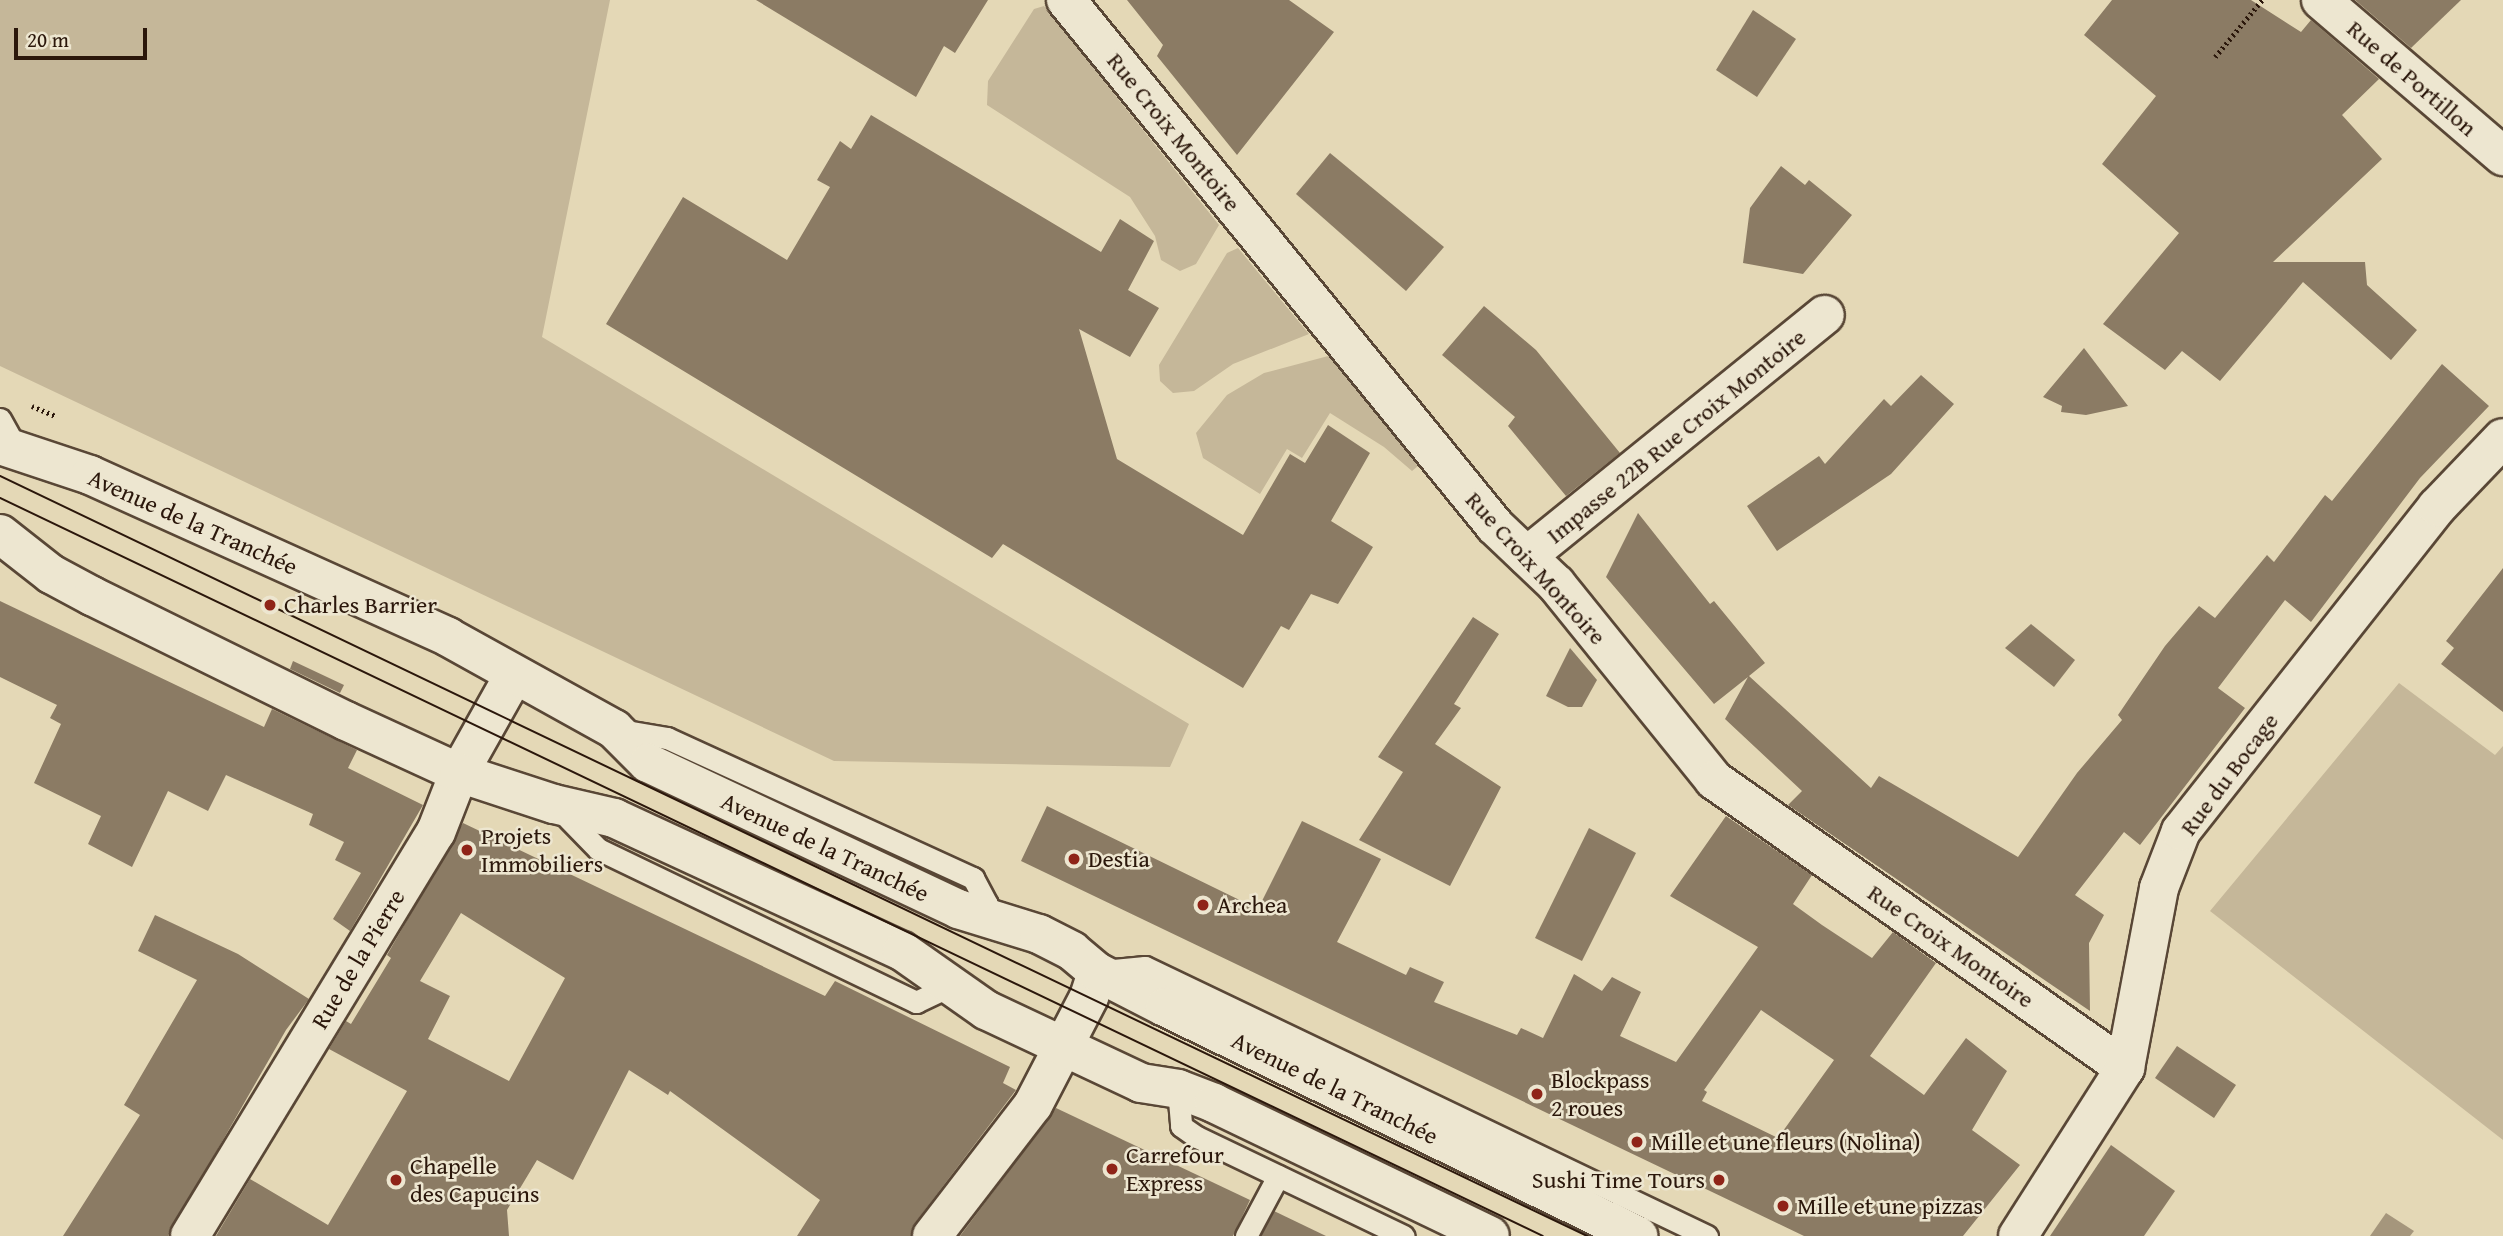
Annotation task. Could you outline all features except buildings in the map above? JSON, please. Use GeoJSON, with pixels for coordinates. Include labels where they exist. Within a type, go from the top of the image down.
{"type":"FeatureCollection","features":[{"type":"Feature","properties":{"kind":"street","name":"Rue Croix Montoire"},"geometry":{"type":"LineString","coordinates":[[1066,0],[1471,497],[1556,584],[1714,780],[2125,1068]]}},
{"type":"Feature","properties":{"kind":"street","name":"Rue de Portillon"},"geometry":{"type":"LineString","coordinates":[[2321,0],[2503,156]]}},
{"type":"Feature","properties":{"kind":"street","name":"Impasse 22B Rue Croix Montoire"},"geometry":{"type":"LineString","coordinates":[[1527,556],[1825,315]]}},
{"type":"Feature","properties":{"kind":"street","name":"Avenue de la Tranchée"},"geometry":{"type":"LineString","coordinates":[[6,438],[448,637],[513,676],[614,729],[648,763],[989,922],[1039,934],[1072,951],[1097,972],[1638,1236]]}},
{"type":"Feature","properties":{"kind":"street","name":"Rue du Bocage"},"geometry":{"type":"LineString","coordinates":[[2018,1236],[2125,1068],[2159,888],[2181,831],[2437,507],[2503,438]]}},
{"type":"Feature","properties":{"kind":"street"},"geometry":{"type":"LineString","coordinates":[[2,536],[51,574],[92,596],[459,773],[554,804],[614,818],[902,951],[954,984],[986,1010],[1141,1083],[1178,1089],[1490,1236]]}},
{"type":"Feature","properties":{"kind":"street","name":"Rue de la Pierre"},"geometry":{"type":"LineString","coordinates":[[190,1236],[436,832],[459,773],[513,676]]}},
{"type":"Feature","properties":{"kind":"street"},"geometry":{"type":"LineString","coordinates":[[932,1236],[1033,1105],[1097,972]]}},
{"type":"Feature","properties":{"kind":"lane"},"geometry":{"type":"LineString","coordinates":[[1097,972],[1146,967],[1707,1236]]}},
{"type":"Feature","properties":{"kind":"lane"},"geometry":{"type":"LineString","coordinates":[[1178,1089],[1181,1126],[1404,1236]]}},
{"type":"Feature","properties":{"kind":"lane"},"geometry":{"type":"LineString","coordinates":[[1247,1236],[1278,1175]]}},
{"type":"Feature","properties":{"kind":"path"},"geometry":{"type":"LineString","coordinates":[[2215,57],[2262,0]]}},
{"type":"Feature","properties":{"kind":"shaded area"},"geometry":{"type":"Polygon","coordinates":[[[0,0],[610,0],[542,337],[1189,724],[1170,767],[834,761],[0,366],[0,0]]]}},
{"type":"Feature","properties":{"kind":"shaded area"},"geometry":{"type":"Polygon","coordinates":[[[1044,6],[1219,225],[1196,264],[1180,271],[1161,260],[1155,236],[1130,197],[987,105],[988,81],[1034,9],[1044,6]]]}},
{"type":"Feature","properties":{"kind":"shaded area"},"geometry":{"type":"Polygon","coordinates":[[[1238,248],[1309,334],[1233,364],[1194,391],[1173,393],[1160,381],[1159,365],[1227,253],[1238,248]]]}},
{"type":"Feature","properties":{"kind":"shaded area"},"geometry":{"type":"Polygon","coordinates":[[[1332,355],[1418,466],[1412,471],[1384,447],[1330,413],[1302,458],[1287,449],[1260,494],[1203,458],[1196,433],[1227,395],[1264,373],[1332,355]]]}},
{"type":"Feature","properties":{"kind":"shaded area"},"geometry":{"type":"Polygon","coordinates":[[[2399,683],[2495,755],[2503,746],[2503,1140],[2210,911],[2399,683]]]}},
{"type":"Feature","properties":{"kind":"shaded area"},"geometry":{"type":"Polygon","coordinates":[[[2386,1213],[2414,1231],[2410,1236],[2370,1236],[2386,1213]]]}},
{"type":"Feature","properties":{"kind":"tram line"},"geometry":{"type":"LineString","coordinates":[[0,476],[1587,1236]]}},
{"type":"Feature","properties":{"kind":"tram line"},"geometry":{"type":"LineString","coordinates":[[0,498],[1543,1236]]}},
{"type":"Feature","properties":{"kind":"place","name":"Charles Barrier"},"geometry":{"type":"Point","coordinates":[270,605]}},
{"type":"Feature","properties":{"kind":"place","name":"Projets Immobiliers"},"geometry":{"type":"Point","coordinates":[467,850]}},
{"type":"Feature","properties":{"kind":"place","name":"Destia"},"geometry":{"type":"Point","coordinates":[1074,859]}},
{"type":"Feature","properties":{"kind":"place","name":"Archea"},"geometry":{"type":"Point","coordinates":[1203,905]}},
{"type":"Feature","properties":{"kind":"place","name":"Blockpass 2 roues"},"geometry":{"type":"Point","coordinates":[1537,1094]}},
{"type":"Feature","properties":{"kind":"place","name":"Mille et une fleurs (Nolina)"},"geometry":{"type":"Point","coordinates":[1637,1142]}},
{"type":"Feature","properties":{"kind":"place","name":"Carrefour Express"},"geometry":{"type":"Point","coordinates":[1112,1169]}},
{"type":"Feature","properties":{"kind":"place","name":"Chapelle des Capucins"},"geometry":{"type":"Point","coordinates":[396,1180]}},
{"type":"Feature","properties":{"kind":"place","name":"Sushi Time Tours"},"geometry":{"type":"Point","coordinates":[1719,1180]}},
{"type":"Feature","properties":{"kind":"place","name":"Mille et une pizzas"},"geometry":{"type":"Point","coordinates":[1783,1206]}}]}
